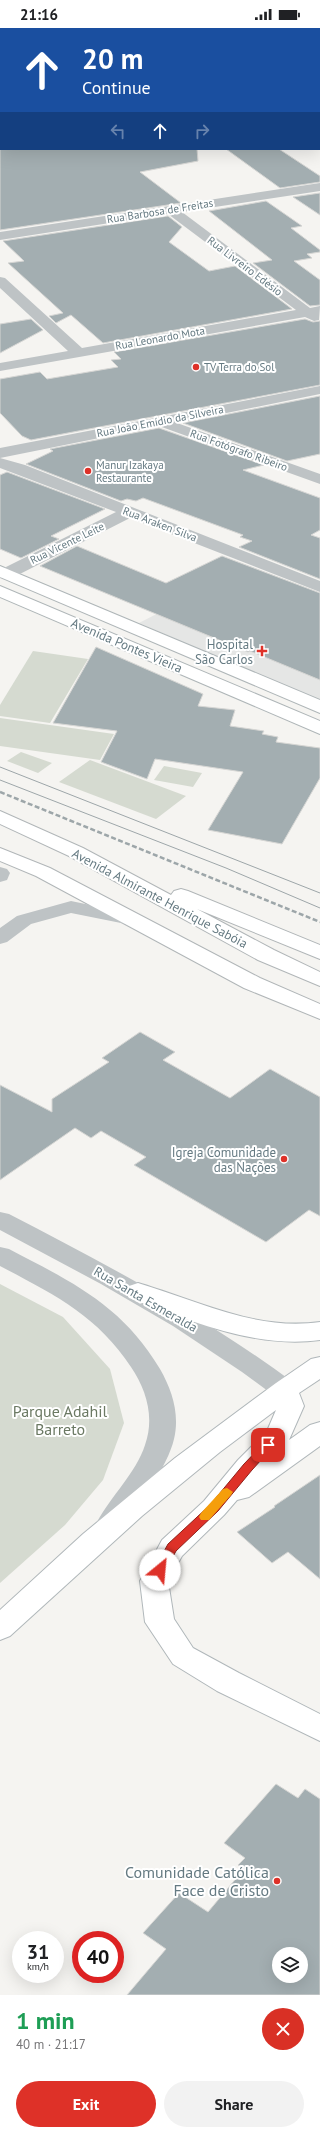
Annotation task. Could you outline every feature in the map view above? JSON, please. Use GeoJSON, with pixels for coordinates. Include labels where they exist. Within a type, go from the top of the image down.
{"type":"FeatureCollection","features":[{"type":"Feature","properties":{"kind":"main road","name":"Avenida Pontes Vieira"},"geometry":{"type":"LineString","coordinates":[[3,572],[320,707]]}},
{"type":"Feature","properties":{"kind":"main road","name":"Avenida Pontes Vieira"},"geometry":{"type":"LineString","coordinates":[[0,591],[320,728]]}},
{"type":"Feature","properties":{"kind":"main road","name":"Avenida Almirante Henrique Sabóia"},"geometry":{"type":"LineString","coordinates":[[0,817],[76,852],[266,955],[320,980]]}},
{"type":"Feature","properties":{"kind":"main road"},"geometry":{"type":"LineString","coordinates":[[76,852],[320,953]]}},
{"type":"Feature","properties":{"kind":"main road"},"geometry":{"type":"LineString","coordinates":[[0,854],[43,872],[252,983],[320,1012]]}},
{"type":"Feature","properties":{"kind":"main road"},"geometry":{"type":"LineString","coordinates":[[138,1292],[230,1324],[288,1334],[320,1331]]}},
{"type":"Feature","properties":{"kind":"main road"},"geometry":{"type":"LineString","coordinates":[[0,1628],[106,1530],[196,1457],[284,1390],[320,1366]]}},
{"type":"Feature","properties":{"kind":"main road"},"geometry":{"type":"LineString","coordinates":[[284,1390],[291,1406],[278,1436],[252,1462],[214,1508],[172,1548],[154,1581],[160,1622],[183,1656],[228,1682],[320,1728]]}},
{"type":"Feature","properties":{"kind":"main road"},"geometry":{"type":"LineString","coordinates":[[214,1508],[320,1432]]}},
{"type":"Feature","properties":{"kind":"street","name":"Rua Barbosa de Freitas"},"geometry":{"type":"LineString","coordinates":[[0,236],[320,187]]}},
{"type":"Feature","properties":{"kind":"street","name":"Rua Livreiro Edésio"},"geometry":{"type":"LineString","coordinates":[[171,210],[314,311],[320,321]]}},
{"type":"Feature","properties":{"kind":"street"},"geometry":{"type":"LineString","coordinates":[[0,280],[79,353]]}},
{"type":"Feature","properties":{"kind":"street","name":"Rua Leonardo Mota"},"geometry":{"type":"LineString","coordinates":[[0,367],[314,311]]}},
{"type":"Feature","properties":{"kind":"street","name":"Rua João Emídio da Silveira"},"geometry":{"type":"LineString","coordinates":[[0,453],[320,390]]}},
{"type":"Feature","properties":{"kind":"street","name":"Rua Fotógrafo Ribeiro"},"geometry":{"type":"LineString","coordinates":[[158,421],[320,479]]}},
{"type":"Feature","properties":{"kind":"street","name":"Rua Araken Silva"},"geometry":{"type":"LineString","coordinates":[[0,463],[19,468],[320,587]]}},
{"type":"Feature","properties":{"kind":"street"},"geometry":{"type":"LineString","coordinates":[[304,473],[320,470]]}},
{"type":"Feature","properties":{"kind":"street","name":"Rua Vicente Leite"},"geometry":{"type":"LineString","coordinates":[[3,572],[129,512]]}},
{"type":"Feature","properties":{"kind":"street"},"geometry":{"type":"LineString","coordinates":[[0,938],[24,920],[47,912],[71,907],[131,919]]}},
{"type":"Feature","properties":{"kind":"street","name":"Rua Santa Esmeralda"},"geometry":{"type":"LineString","coordinates":[[0,1220],[138,1292],[250,1362],[284,1390]]}},
{"type":"Feature","properties":{"kind":"street"},"geometry":{"type":"LineString","coordinates":[[0,1255],[66,1292],[98,1313],[127,1340],[152,1376],[163,1409],[161,1440],[148,1465],[106,1530]]}},
{"type":"Feature","properties":{"kind":"shaded area","name":"Hospital São Carlos"},"geometry":{"type":"Polygon","coordinates":[[[246,568],[320,597],[320,701],[139,623],[246,568]]]}},
{"type":"Feature","properties":{"kind":"green space"},"geometry":{"type":"Polygon","coordinates":[[[33,651],[88,659],[50,723],[0,716],[0,705],[33,651]]]}},
{"type":"Feature","properties":{"kind":"green space"},"geometry":{"type":"Polygon","coordinates":[[[0,718],[114,734],[100,760],[0,746],[0,718]]]}},
{"type":"Feature","properties":{"kind":"green space"},"geometry":{"type":"Polygon","coordinates":[[[21,752],[52,763],[38,773],[7,761],[21,752]]]}},
{"type":"Feature","properties":{"kind":"green space"},"geometry":{"type":"Polygon","coordinates":[[[90,760],[186,796],[156,819],[59,782],[90,760]]]}},
{"type":"Feature","properties":{"kind":"green space"},"geometry":{"type":"Polygon","coordinates":[[[164,766],[202,773],[193,787],[154,780],[164,766]]]}},
{"type":"Feature","properties":{"kind":"green space","name":"Parque Adahil Barreto"},"geometry":{"type":"Polygon","coordinates":[[[0,1284],[63,1317],[110,1369],[124,1423],[103,1480],[65,1525],[0,1583],[0,1284]]]}},
{"type":"Feature","properties":{"kind":"building"},"geometry":{"type":"Polygon","coordinates":[[[0,150],[197,150],[198,161],[140,172],[181,203],[0,230],[0,150]]]}},
{"type":"Feature","properties":{"kind":"building"},"geometry":{"type":"Polygon","coordinates":[[[227,150],[281,150],[320,176],[320,182],[280,188],[227,150]]]}},
{"type":"Feature","properties":{"kind":"building"},"geometry":{"type":"Polygon","coordinates":[[[320,193],[320,215],[293,197],[320,193]]]}},
{"type":"Feature","properties":{"kind":"building"},"geometry":{"type":"Polygon","coordinates":[[[266,201],[302,226],[291,228],[320,250],[320,252],[307,254],[312,258],[294,261],[320,280],[320,305],[310,306],[253,263],[272,260],[209,211],[266,201]]]}},
{"type":"Feature","properties":{"kind":"building"},"geometry":{"type":"Polygon","coordinates":[[[168,216],[182,227],[169,242],[209,271],[235,266],[292,309],[103,343],[71,315],[56,323],[49,316],[63,313],[8,263],[24,261],[3,241],[168,216]]]}},
{"type":"Feature","properties":{"kind":"building"},"geometry":{"type":"Polygon","coordinates":[[[31,319],[43,330],[0,353],[0,324],[31,319]]]}},
{"type":"Feature","properties":{"kind":"building"},"geometry":{"type":"Polygon","coordinates":[[[305,319],[313,322],[320,321],[320,385],[31,440],[22,436],[0,413],[0,379],[40,372],[47,379],[118,367],[111,360],[121,359],[114,352],[305,319]]]}},
{"type":"Feature","properties":{"kind":"building"},"geometry":{"type":"Polygon","coordinates":[[[320,396],[320,454],[287,461],[183,423],[320,396]]]}},
{"type":"Feature","properties":{"kind":"building"},"geometry":{"type":"Polygon","coordinates":[[[159,428],[264,465],[243,470],[320,498],[320,530],[311,535],[320,538],[320,579],[239,547],[252,541],[240,537],[243,535],[143,498],[136,501],[127,499],[121,501],[26,464],[53,451],[50,449],[159,428]]]}},
{"type":"Feature","properties":{"kind":"building"},"geometry":{"type":"Polygon","coordinates":[[[7,472],[105,509],[51,536],[59,539],[21,558],[0,549],[0,475],[7,472]]]}},
{"type":"Feature","properties":{"kind":"building","name":"Hospital São Carlos"},"geometry":{"type":"Polygon","coordinates":[[[77,546],[166,583],[222,556],[320,593],[320,680],[250,651],[248,652],[40,566],[77,546]]]}},
{"type":"Feature","properties":{"kind":"building"},"geometry":{"type":"Polygon","coordinates":[[[96,647],[203,694],[198,706],[235,710],[230,726],[264,731],[262,734],[278,737],[276,742],[320,748],[320,778],[282,844],[208,830],[243,772],[155,759],[147,779],[101,762],[117,731],[53,723],[96,647]]]}},
{"type":"Feature","properties":{"kind":"building"},"geometry":{"type":"Polygon","coordinates":[[[140,1032],[175,1052],[163,1060],[230,1098],[270,1069],[320,1097],[320,1216],[309,1210],[266,1242],[134,1165],[146,1157],[101,1131],[91,1138],[75,1128],[0,1180],[0,1085],[52,1112],[52,1099],[109,1062],[102,1058],[140,1032]]]}},
{"type":"Feature","properties":{"kind":"building"},"geometry":{"type":"Polygon","coordinates":[[[320,1475],[320,1579],[288,1552],[272,1563],[237,1532],[320,1475]]]}},
{"type":"Feature","properties":{"kind":"building","name":"Comunidade Católica Face de Cristo"},"geometry":{"type":"Polygon","coordinates":[[[276,1784],[298,1798],[305,1789],[320,1799],[320,1995],[127,1995],[166,1949],[143,1933],[179,1893],[208,1912],[244,1869],[238,1865],[245,1858],[224,1843],[276,1784]]]}},
{"type":"Feature","properties":{"kind":"tram line"},"geometry":{"type":"LineString","coordinates":[[0,767],[320,893]]}},
{"type":"Feature","properties":{"kind":"tram line"},"geometry":{"type":"LineString","coordinates":[[0,780],[226,868],[320,908]]}},
{"type":"Feature","properties":{"kind":"railway"},"geometry":{"type":"LineString","coordinates":[[0,792],[320,922]]}},
{"type":"Feature","properties":{"kind":"slow traffic"},"geometry":{"type":"LineString","coordinates":[[205,1517],[227,1492]]}},
{"type":"Feature","properties":{"kind":"place","name":"TV Terra do Sol"},"geometry":{"type":"Point","coordinates":[196,367]}},
{"type":"Feature","properties":{"kind":"place","name":"Manur Izakaya Restaurante"},"geometry":{"type":"Point","coordinates":[88,471]}},
{"type":"Feature","properties":{"kind":"place","name":"Hospital São Carlos"},"geometry":{"type":"Point","coordinates":[262,651]}},
{"type":"Feature","properties":{"kind":"place","name":"Igreja Comunidade das Nações"},"geometry":{"type":"Point","coordinates":[284,1159]}},
{"type":"Feature","properties":{"kind":"place","name":"Comunidade Católica Face de Cristo"},"geometry":{"type":"Point","coordinates":[277,1881]}},
{"type":"Feature","properties":{"kind":"route"},"geometry":{"type":"LineString","coordinates":[[160,1570],[172,1548],[214,1508],[268,1445]]}}]}
